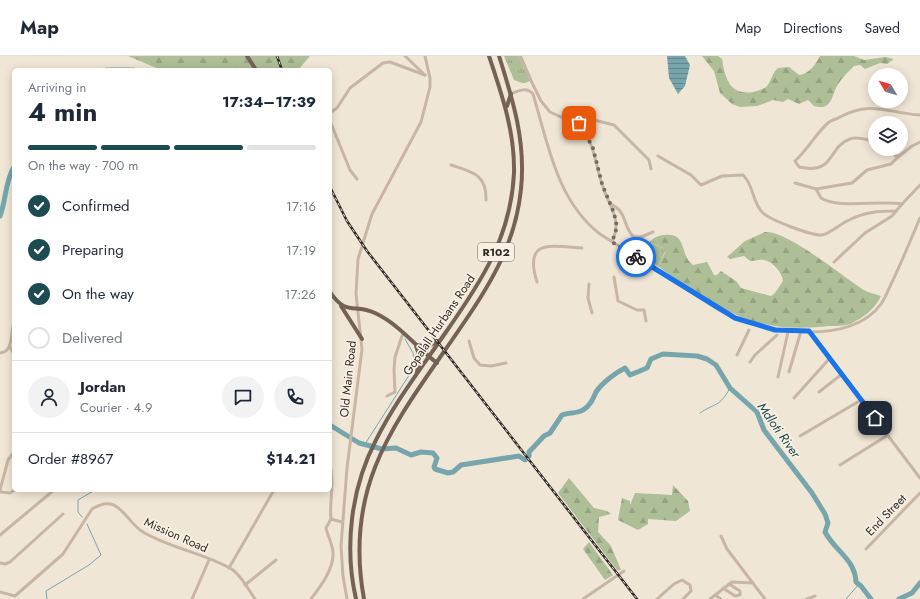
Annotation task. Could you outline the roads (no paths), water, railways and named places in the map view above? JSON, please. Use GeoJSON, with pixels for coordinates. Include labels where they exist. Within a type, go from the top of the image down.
{"type":"FeatureCollection","features":[{"type":"Feature","properties":{"kind":"main road"},"geometry":{"type":"LineString","coordinates":[[247,56],[255,68]]}},
{"type":"Feature","properties":{"kind":"main road","name":"Gopalall Hurbans Road"},"geometry":{"type":"LineString","coordinates":[[356,599],[351,566],[350,541],[355,504],[366,465],[376,440],[392,414],[487,271],[497,248],[507,218],[512,189],[514,158],[506,108],[489,56]]}},
{"type":"Feature","properties":{"kind":"main road","name":"Gopalall Hurbans Road"},"geometry":{"type":"LineString","coordinates":[[364,599],[360,564],[360,533],[365,498],[372,472],[387,440],[403,412],[490,283],[506,250],[514,227],[521,194],[523,163],[519,123],[499,56]]}},
{"type":"Feature","properties":{"kind":"main road"},"geometry":{"type":"LineString","coordinates":[[501,91],[511,94],[508,98],[506,108]]}},
{"type":"Feature","properties":{"kind":"main road"},"geometry":{"type":"LineString","coordinates":[[332,295],[362,339]]}},
{"type":"Feature","properties":{"kind":"main road"},"geometry":{"type":"LineString","coordinates":[[340,305],[347,308],[375,313],[403,333],[437,363]]}},
{"type":"Feature","properties":{"kind":"main road"},"geometry":{"type":"LineString","coordinates":[[415,344],[427,347],[441,339]]}},
{"type":"Feature","properties":{"kind":"main road"},"geometry":{"type":"LineString","coordinates":[[415,344],[420,358],[416,376]]}},
{"type":"Feature","properties":{"kind":"street"},"geometry":{"type":"LineString","coordinates":[[405,56],[425,75]]}},
{"type":"Feature","properties":{"kind":"street","name":"Old Main Road"},"geometry":{"type":"LineString","coordinates":[[347,599],[342,564],[342,522],[362,339],[357,310],[356,273],[364,235],[378,203],[421,122],[429,92],[430,78],[425,56]]}},
{"type":"Feature","properties":{"kind":"street"},"geometry":{"type":"LineString","coordinates":[[519,56],[547,109],[556,115],[605,122],[616,126],[649,160],[650,170]]}},
{"type":"Feature","properties":{"kind":"street"},"geometry":{"type":"LineString","coordinates":[[332,112],[337,108],[350,88],[383,63],[390,62],[430,78]]}},
{"type":"Feature","properties":{"kind":"street"},"geometry":{"type":"LineString","coordinates":[[511,94],[524,89],[529,90],[533,94],[560,182],[568,199],[588,225],[612,242],[735,318],[775,330],[809,331],[840,329],[853,325],[874,311],[885,297],[920,218]]}},
{"type":"Feature","properties":{"kind":"street"},"geometry":{"type":"LineString","coordinates":[[868,141],[850,138],[843,142],[825,164],[815,170],[799,168],[794,161],[805,152],[828,123],[855,109],[892,109],[908,114],[920,115]]}},
{"type":"Feature","properties":{"kind":"street"},"geometry":{"type":"LineString","coordinates":[[571,118],[579,123],[593,148],[602,184],[612,206],[617,227],[612,242]]}},
{"type":"Feature","properties":{"kind":"street"},"geometry":{"type":"LineString","coordinates":[[579,123],[580,118]]}},
{"type":"Feature","properties":{"kind":"street"},"geometry":{"type":"LineString","coordinates":[[332,125],[350,170],[356,179]]}},
{"type":"Feature","properties":{"kind":"street"},"geometry":{"type":"LineString","coordinates":[[795,183],[816,189],[852,183],[867,170],[891,164],[912,146],[920,142]]}},
{"type":"Feature","properties":{"kind":"street"},"geometry":{"type":"LineString","coordinates":[[658,156],[691,175],[701,185],[722,176],[743,175],[750,185],[758,206],[763,213],[782,224],[820,235],[866,213],[896,211]]}},
{"type":"Feature","properties":{"kind":"street"},"geometry":{"type":"LineString","coordinates":[[451,165],[479,177],[486,188],[486,200]]}},
{"type":"Feature","properties":{"kind":"street"},"geometry":{"type":"LineString","coordinates":[[834,262],[865,233],[884,223],[920,185]]}},
{"type":"Feature","properties":{"kind":"street"},"geometry":{"type":"LineString","coordinates":[[816,189],[821,198],[827,201],[845,203],[891,202],[902,204]]}},
{"type":"Feature","properties":{"kind":"street"},"geometry":{"type":"LineString","coordinates":[[612,206],[621,211],[629,231],[634,237],[641,237],[653,232]]}},
{"type":"Feature","properties":{"kind":"street"},"geometry":{"type":"LineString","coordinates":[[537,282],[533,266],[536,252],[545,247],[582,248]]}},
{"type":"Feature","properties":{"kind":"street"},"geometry":{"type":"LineString","coordinates":[[614,277],[618,301],[636,310],[644,310],[646,321]]}},
{"type":"Feature","properties":{"kind":"street"},"geometry":{"type":"LineString","coordinates":[[589,284],[588,298],[592,313]]}},
{"type":"Feature","properties":{"kind":"street"},"geometry":{"type":"LineString","coordinates":[[737,355],[749,330]]}},
{"type":"Feature","properties":{"kind":"street"},"geometry":{"type":"LineString","coordinates":[[789,372],[801,331]]}},
{"type":"Feature","properties":{"kind":"street"},"geometry":{"type":"LineString","coordinates":[[809,331],[920,478]]}},
{"type":"Feature","properties":{"kind":"street"},"geometry":{"type":"LineString","coordinates":[[778,378],[788,332]]}},
{"type":"Feature","properties":{"kind":"street"},"geometry":{"type":"LineString","coordinates":[[387,396],[395,392],[395,361],[403,333]]}},
{"type":"Feature","properties":{"kind":"street"},"geometry":{"type":"LineString","coordinates":[[0,353],[6,352],[10,347],[12,335]]}},
{"type":"Feature","properties":{"kind":"street"},"geometry":{"type":"LineString","coordinates":[[750,362],[755,355],[777,335]]}},
{"type":"Feature","properties":{"kind":"street"},"geometry":{"type":"LineString","coordinates":[[469,341],[477,362],[480,365],[487,366],[506,363]]}},
{"type":"Feature","properties":{"kind":"street"},"geometry":{"type":"LineString","coordinates":[[10,347],[12,350]]}},
{"type":"Feature","properties":{"kind":"street"},"geometry":{"type":"LineString","coordinates":[[794,398],[830,358]]}},
{"type":"Feature","properties":{"kind":"street"},"geometry":{"type":"LineString","coordinates":[[819,392],[842,374]]}},
{"type":"Feature","properties":{"kind":"street"},"geometry":{"type":"LineString","coordinates":[[800,436],[861,400]]}},
{"type":"Feature","properties":{"kind":"street"},"geometry":{"type":"LineString","coordinates":[[840,465],[888,435]]}},
{"type":"Feature","properties":{"kind":"street"},"geometry":{"type":"LineString","coordinates":[[12,455],[8,460],[0,491],[10,493],[12,492]]}},
{"type":"Feature","properties":{"kind":"street"},"geometry":{"type":"LineString","coordinates":[[311,599],[328,573],[332,560],[333,552],[326,528],[331,519],[330,508],[333,484],[332,478]]}},
{"type":"Feature","properties":{"kind":"street"},"geometry":{"type":"LineString","coordinates":[[0,536],[52,492]]}},
{"type":"Feature","properties":{"kind":"street"},"geometry":{"type":"LineString","coordinates":[[255,599],[235,572],[228,568],[273,492]]}},
{"type":"Feature","properties":{"kind":"street","name":"End Street"},"geometry":{"type":"LineString","coordinates":[[866,549],[920,493]]}},
{"type":"Feature","properties":{"kind":"street","name":"Mission Road"},"geometry":{"type":"LineString","coordinates":[[0,592],[14,598],[63,554],[92,509],[103,504],[119,507],[132,524],[148,535],[228,568]]}},
{"type":"Feature","properties":{"kind":"street"},"geometry":{"type":"LineString","coordinates":[[0,563],[5,564],[10,562],[63,514]]}},
{"type":"Feature","properties":{"kind":"street"},"geometry":{"type":"LineString","coordinates":[[331,519],[342,522]]}},
{"type":"Feature","properties":{"kind":"street"},"geometry":{"type":"LineString","coordinates":[[721,536],[727,549],[766,599]]}},
{"type":"Feature","properties":{"kind":"street"},"geometry":{"type":"LineString","coordinates":[[192,599],[209,560]]}},
{"type":"Feature","properties":{"kind":"street"},"geometry":{"type":"LineString","coordinates":[[245,585],[276,560]]}},
{"type":"Feature","properties":{"kind":"street"},"geometry":{"type":"LineString","coordinates":[[583,599],[624,571]]}},
{"type":"Feature","properties":{"kind":"street"},"geometry":{"type":"LineString","coordinates":[[656,599],[674,584],[682,580],[690,585],[692,591],[683,599]]}},
{"type":"Feature","properties":{"kind":"street"},"geometry":{"type":"LineString","coordinates":[[710,599],[729,584],[737,581],[753,583]]}},
{"type":"Feature","properties":{"kind":"street"},"geometry":{"type":"LineString","coordinates":[[723,588],[735,596],[740,595],[740,591],[729,584]]}},
{"type":"Feature","properties":{"kind":"street"},"geometry":{"type":"LineString","coordinates":[[715,595],[721,599]]}},
{"type":"Feature","properties":{"kind":"street"},"geometry":{"type":"LineString","coordinates":[[807,599],[815,596]]}},
{"type":"Feature","properties":{"kind":"water"},"geometry":{"type":"Polygon","coordinates":[[[667,56],[685,56],[690,65],[685,86],[678,94],[669,78],[667,56]]]}},
{"type":"Feature","properties":{"kind":"waterway","name":"Mdloti River"},"geometry":{"type":"LineString","coordinates":[[0,216],[7,185],[12,171]]}},
{"type":"Feature","properties":{"kind":"waterway"},"geometry":{"type":"LineString","coordinates":[[365,444],[415,366],[413,353],[405,339]]}},
{"type":"Feature","properties":{"kind":"waterway","name":"Mdloti River"},"geometry":{"type":"LineString","coordinates":[[332,426],[359,443],[382,449],[396,448],[411,455],[421,452],[433,453],[437,458],[434,467],[435,469],[448,473],[453,472],[461,465],[519,456],[525,460],[529,456],[529,452],[544,436],[550,433],[562,415],[581,411],[588,406],[602,385],[621,370],[625,368],[630,375],[647,368],[651,359],[663,354],[697,356],[707,359],[716,365],[730,388],[757,412],[764,430],[812,493],[825,514],[828,523],[825,532],[852,567],[856,582],[871,599]]}},
{"type":"Feature","properties":{"kind":"waterway"},"geometry":{"type":"LineString","coordinates":[[700,413],[720,402],[730,388]]}},
{"type":"Feature","properties":{"kind":"waterway"},"geometry":{"type":"LineString","coordinates":[[82,517],[78,512],[78,500],[92,492]]}},
{"type":"Feature","properties":{"kind":"waterway"},"geometry":{"type":"LineString","coordinates":[[47,599],[46,591],[89,565],[101,555],[87,524]]}},
{"type":"Feature","properties":{"kind":"waterway","name":"Mdloti River"},"geometry":{"type":"LineString","coordinates":[[899,599],[912,593],[920,583]]}},
{"type":"Feature","properties":{"kind":"waterway"},"geometry":{"type":"LineString","coordinates":[[846,599],[859,584]]}},
{"type":"Feature","properties":{"kind":"railway"},"geometry":{"type":"LineString","coordinates":[[277,56],[281,68]]}},
{"type":"Feature","properties":{"kind":"railway"},"geometry":{"type":"LineString","coordinates":[[332,191],[347,221],[367,251],[637,599]]}}]}
